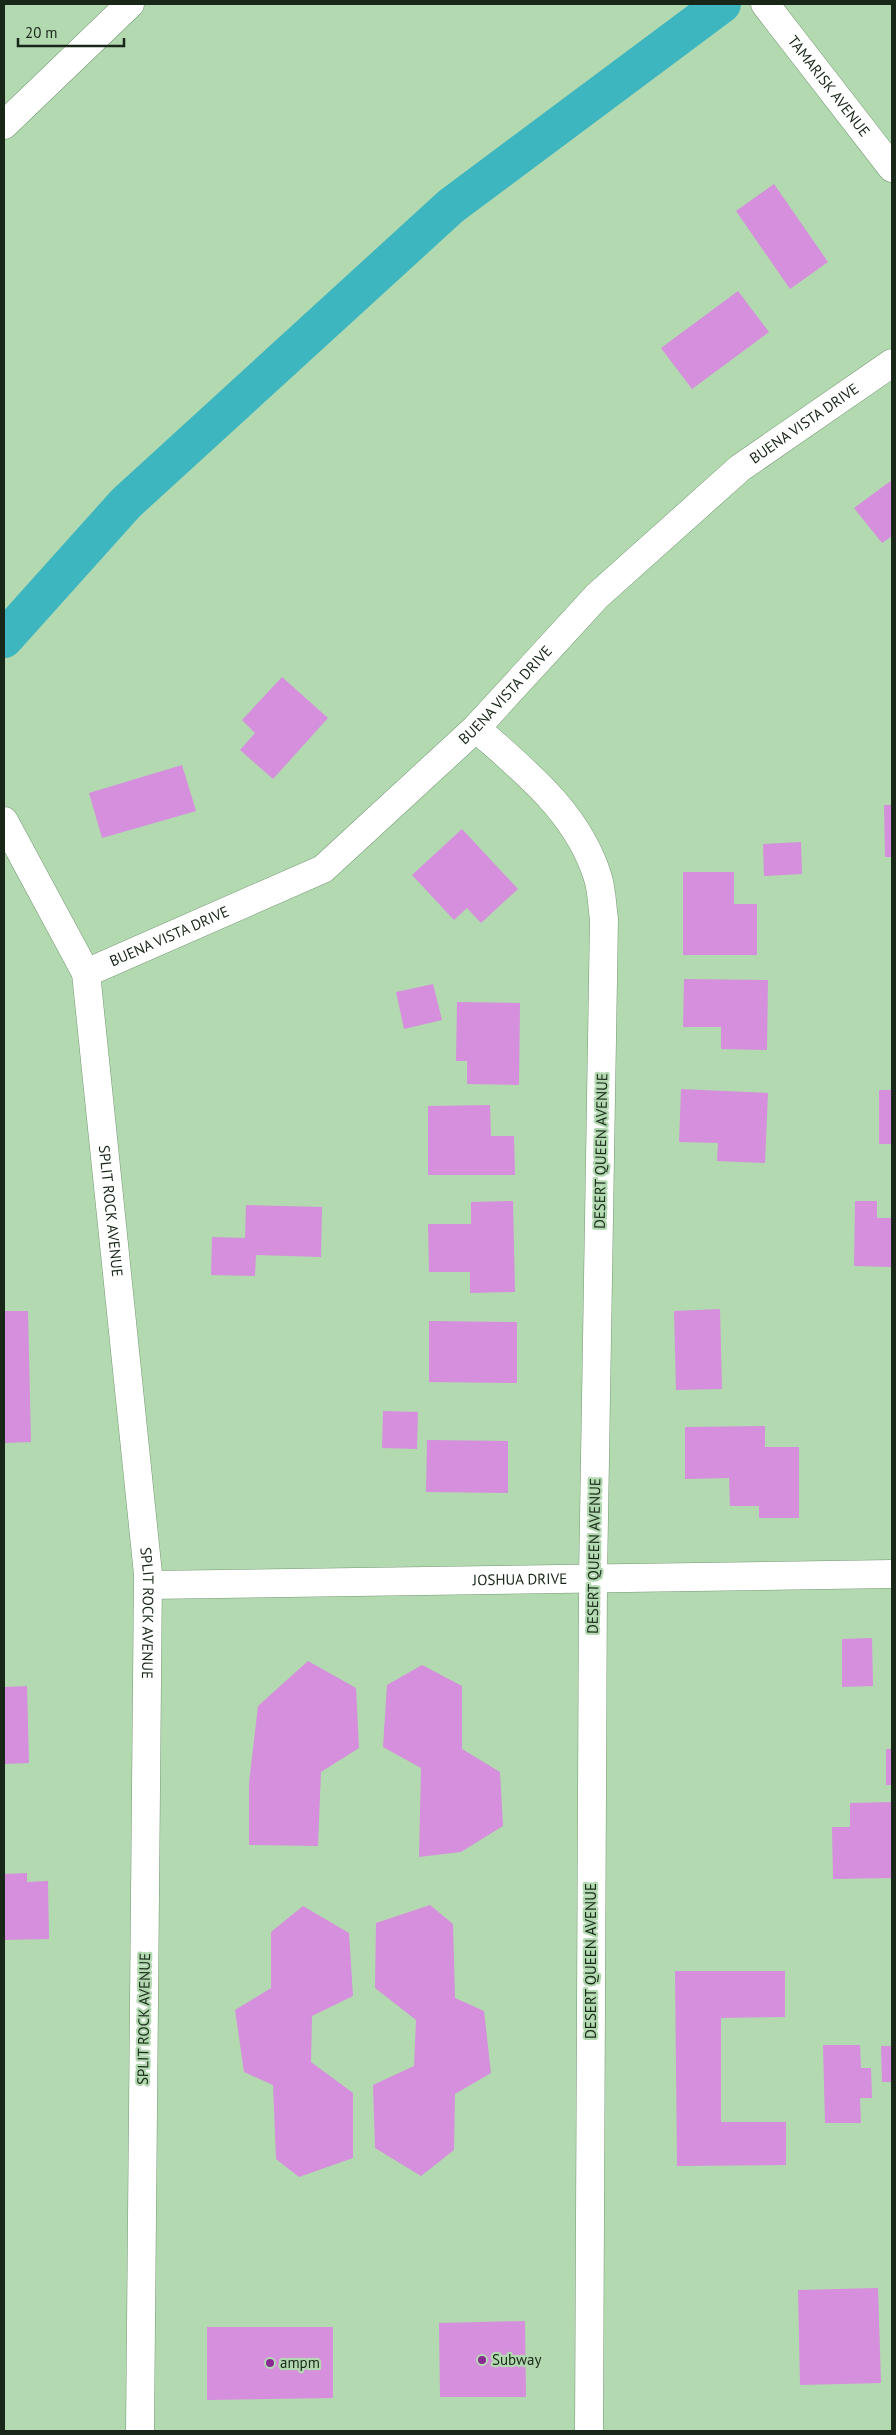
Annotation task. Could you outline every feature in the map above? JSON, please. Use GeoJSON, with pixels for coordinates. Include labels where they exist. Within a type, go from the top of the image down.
{"type":"FeatureCollection","features":[{"type":"Feature","properties":{"kind":"street"},"geometry":{"type":"LineString","coordinates":[[4,125],[130,4]]}},
{"type":"Feature","properties":{"kind":"street","name":"TAMARISK AVENUE"},"geometry":{"type":"LineString","coordinates":[[765,4],[892,168]]}},
{"type":"Feature","properties":{"kind":"street","name":"BUENA VISTA DRIVE"},"geometry":{"type":"LineString","coordinates":[[86,973],[323,870],[476,728],[597,596],[740,468],[892,363]]}},
{"type":"Feature","properties":{"kind":"street","name":"DESERT QUEEN AVENUE"},"geometry":{"type":"LineString","coordinates":[[476,728],[544,789],[576,829],[598,878],[604,919],[593,1578],[589,2431]]}},
{"type":"Feature","properties":{"kind":"street","name":"SPLIT ROCK AVENUE"},"geometry":{"type":"LineString","coordinates":[[4,821],[86,973],[149,1586],[140,2431]]}},
{"type":"Feature","properties":{"kind":"street","name":"JOSHUA DRIVE"},"geometry":{"type":"LineString","coordinates":[[149,1586],[892,1574]]}},
{"type":"Feature","properties":{"kind":"building"},"geometry":{"type":"Polygon","coordinates":[[[774,184],[828,262],[790,289],[736,211],[774,184]]]}},
{"type":"Feature","properties":{"kind":"building"},"geometry":{"type":"Polygon","coordinates":[[[738,291],[769,332],[692,389],[661,348],[738,291]]]}},
{"type":"Feature","properties":{"kind":"building"},"geometry":{"type":"Polygon","coordinates":[[[892,480],[892,536],[882,543],[854,508],[892,480]]]}},
{"type":"Feature","properties":{"kind":"building"},"geometry":{"type":"Polygon","coordinates":[[[282,677],[328,718],[273,779],[240,750],[255,733],[242,720],[282,677]]]}},
{"type":"Feature","properties":{"kind":"building"},"geometry":{"type":"Polygon","coordinates":[[[182,765],[196,811],[102,838],[89,793],[182,765]]]}},
{"type":"Feature","properties":{"kind":"building"},"geometry":{"type":"Polygon","coordinates":[[[884,805],[892,805],[892,857],[885,857],[884,805]]]}},
{"type":"Feature","properties":{"kind":"building"},"geometry":{"type":"Polygon","coordinates":[[[462,829],[518,889],[481,923],[467,908],[454,920],[412,875],[462,829]]]}},
{"type":"Feature","properties":{"kind":"building"},"geometry":{"type":"Polygon","coordinates":[[[801,842],[802,874],[764,876],[763,844],[801,842]]]}},
{"type":"Feature","properties":{"kind":"building"},"geometry":{"type":"Polygon","coordinates":[[[683,872],[734,872],[734,904],[757,904],[757,955],[683,955],[683,872]]]}},
{"type":"Feature","properties":{"kind":"building"},"geometry":{"type":"Polygon","coordinates":[[[684,979],[768,980],[767,1050],[721,1049],[721,1027],[683,1027],[684,979]]]}},
{"type":"Feature","properties":{"kind":"building"},"geometry":{"type":"Polygon","coordinates":[[[433,984],[442,1020],[404,1029],[396,992],[433,984]]]}},
{"type":"Feature","properties":{"kind":"building"},"geometry":{"type":"Polygon","coordinates":[[[457,1002],[520,1003],[519,1085],[467,1084],[467,1061],[456,1061],[457,1002]]]}},
{"type":"Feature","properties":{"kind":"building"},"geometry":{"type":"Polygon","coordinates":[[[681,1089],[768,1093],[765,1163],[717,1161],[718,1143],[679,1142],[681,1089]]]}},
{"type":"Feature","properties":{"kind":"building"},"geometry":{"type":"Polygon","coordinates":[[[879,1090],[892,1090],[892,1144],[879,1144],[879,1090]]]}},
{"type":"Feature","properties":{"kind":"building"},"geometry":{"type":"Polygon","coordinates":[[[490,1105],[491,1136],[514,1136],[515,1175],[428,1175],[428,1106],[490,1105]]]}},
{"type":"Feature","properties":{"kind":"building"},"geometry":{"type":"Polygon","coordinates":[[[513,1201],[515,1292],[470,1293],[470,1272],[429,1272],[428,1224],[471,1224],[471,1202],[513,1201]]]}},
{"type":"Feature","properties":{"kind":"building"},"geometry":{"type":"Polygon","coordinates":[[[855,1201],[877,1201],[877,1218],[892,1218],[892,1267],[854,1266],[855,1201]]]}},
{"type":"Feature","properties":{"kind":"building"},"geometry":{"type":"Polygon","coordinates":[[[246,1205],[322,1207],[321,1257],[256,1255],[255,1276],[211,1275],[212,1237],[245,1238],[246,1205]]]}},
{"type":"Feature","properties":{"kind":"building"},"geometry":{"type":"Polygon","coordinates":[[[720,1309],[722,1389],[676,1390],[674,1311],[720,1309]]]}},
{"type":"Feature","properties":{"kind":"building"},"geometry":{"type":"Polygon","coordinates":[[[4,1311],[28,1311],[31,1442],[4,1443],[4,1311]]]}},
{"type":"Feature","properties":{"kind":"building"},"geometry":{"type":"Polygon","coordinates":[[[429,1321],[517,1322],[517,1383],[429,1382],[429,1321]]]}},
{"type":"Feature","properties":{"kind":"building"},"geometry":{"type":"Polygon","coordinates":[[[383,1411],[418,1412],[417,1449],[382,1448],[383,1411]]]}},
{"type":"Feature","properties":{"kind":"building"},"geometry":{"type":"Polygon","coordinates":[[[765,1426],[765,1447],[799,1447],[799,1518],[759,1518],[759,1506],[730,1506],[729,1478],[685,1479],[685,1427],[765,1426]]]}},
{"type":"Feature","properties":{"kind":"building"},"geometry":{"type":"Polygon","coordinates":[[[427,1440],[508,1441],[508,1493],[426,1492],[427,1440]]]}},
{"type":"Feature","properties":{"kind":"building"},"geometry":{"type":"Polygon","coordinates":[[[872,1638],[873,1686],[842,1687],[842,1639],[872,1638]]]}},
{"type":"Feature","properties":{"kind":"building"},"geometry":{"type":"Polygon","coordinates":[[[308,1661],[356,1688],[359,1748],[321,1772],[318,1846],[249,1845],[249,1783],[258,1706],[308,1661]]]}},
{"type":"Feature","properties":{"kind":"building"},"geometry":{"type":"Polygon","coordinates":[[[422,1665],[462,1686],[462,1749],[500,1772],[503,1826],[461,1852],[419,1857],[421,1768],[383,1747],[387,1685],[422,1665]]]}},
{"type":"Feature","properties":{"kind":"building"},"geometry":{"type":"Polygon","coordinates":[[[27,1686],[29,1763],[4,1764],[4,1687],[27,1686]]]}},
{"type":"Feature","properties":{"kind":"building"},"geometry":{"type":"Polygon","coordinates":[[[886,1749],[892,1749],[892,1785],[886,1785],[886,1749]]]}},
{"type":"Feature","properties":{"kind":"building"},"geometry":{"type":"Polygon","coordinates":[[[892,1802],[892,1878],[833,1879],[832,1827],[850,1827],[850,1803],[892,1802]]]}},
{"type":"Feature","properties":{"kind":"building"},"geometry":{"type":"Polygon","coordinates":[[[27,1873],[27,1882],[48,1881],[49,1939],[4,1940],[4,1874],[27,1873]]]}},
{"type":"Feature","properties":{"kind":"building"},"geometry":{"type":"Polygon","coordinates":[[[430,1905],[453,1924],[455,1998],[484,2011],[491,2073],[455,2094],[454,2150],[421,2176],[375,2148],[373,2085],[414,2066],[416,2020],[375,1988],[376,1923],[430,1905]]]}},
{"type":"Feature","properties":{"kind":"building"},"geometry":{"type":"Polygon","coordinates":[[[303,1906],[349,1933],[353,1996],[312,2016],[311,2062],[353,2093],[353,2158],[299,2177],[276,2159],[273,2085],[244,2072],[235,2010],[271,1988],[271,1932],[303,1906]]]}},
{"type":"Feature","properties":{"kind":"building"},"geometry":{"type":"Polygon","coordinates":[[[675,1971],[785,1971],[785,2017],[721,2018],[721,2122],[786,2122],[786,2165],[677,2166],[675,1971]]]}},
{"type":"Feature","properties":{"kind":"building"},"geometry":{"type":"Polygon","coordinates":[[[823,2045],[860,2045],[861,2068],[871,2068],[872,2098],[860,2098],[861,2123],[825,2123],[823,2045]]]}},
{"type":"Feature","properties":{"kind":"building"},"geometry":{"type":"Polygon","coordinates":[[[881,2046],[892,2046],[892,2082],[882,2082],[881,2046]]]}},
{"type":"Feature","properties":{"kind":"building"},"geometry":{"type":"Polygon","coordinates":[[[878,2288],[881,2383],[800,2385],[798,2290],[878,2288]]]}},
{"type":"Feature","properties":{"kind":"building","name":"Subway"},"geometry":{"type":"Polygon","coordinates":[[[525,2321],[526,2397],[440,2397],[439,2323],[525,2321]]]}},
{"type":"Feature","properties":{"kind":"building","name":"ampm"},"geometry":{"type":"Polygon","coordinates":[[[207,2327],[333,2327],[333,2398],[207,2400],[207,2327]]]}},
{"type":"Feature","properties":{"kind":"waterway"},"geometry":{"type":"LineString","coordinates":[[4,639],[126,503],[451,206],[722,4]]}},
{"type":"Feature","properties":{"kind":"place","name":"Subway"},"geometry":{"type":"Point","coordinates":[482,2360]}},
{"type":"Feature","properties":{"kind":"place","name":"ampm"},"geometry":{"type":"Point","coordinates":[270,2363]}}]}
